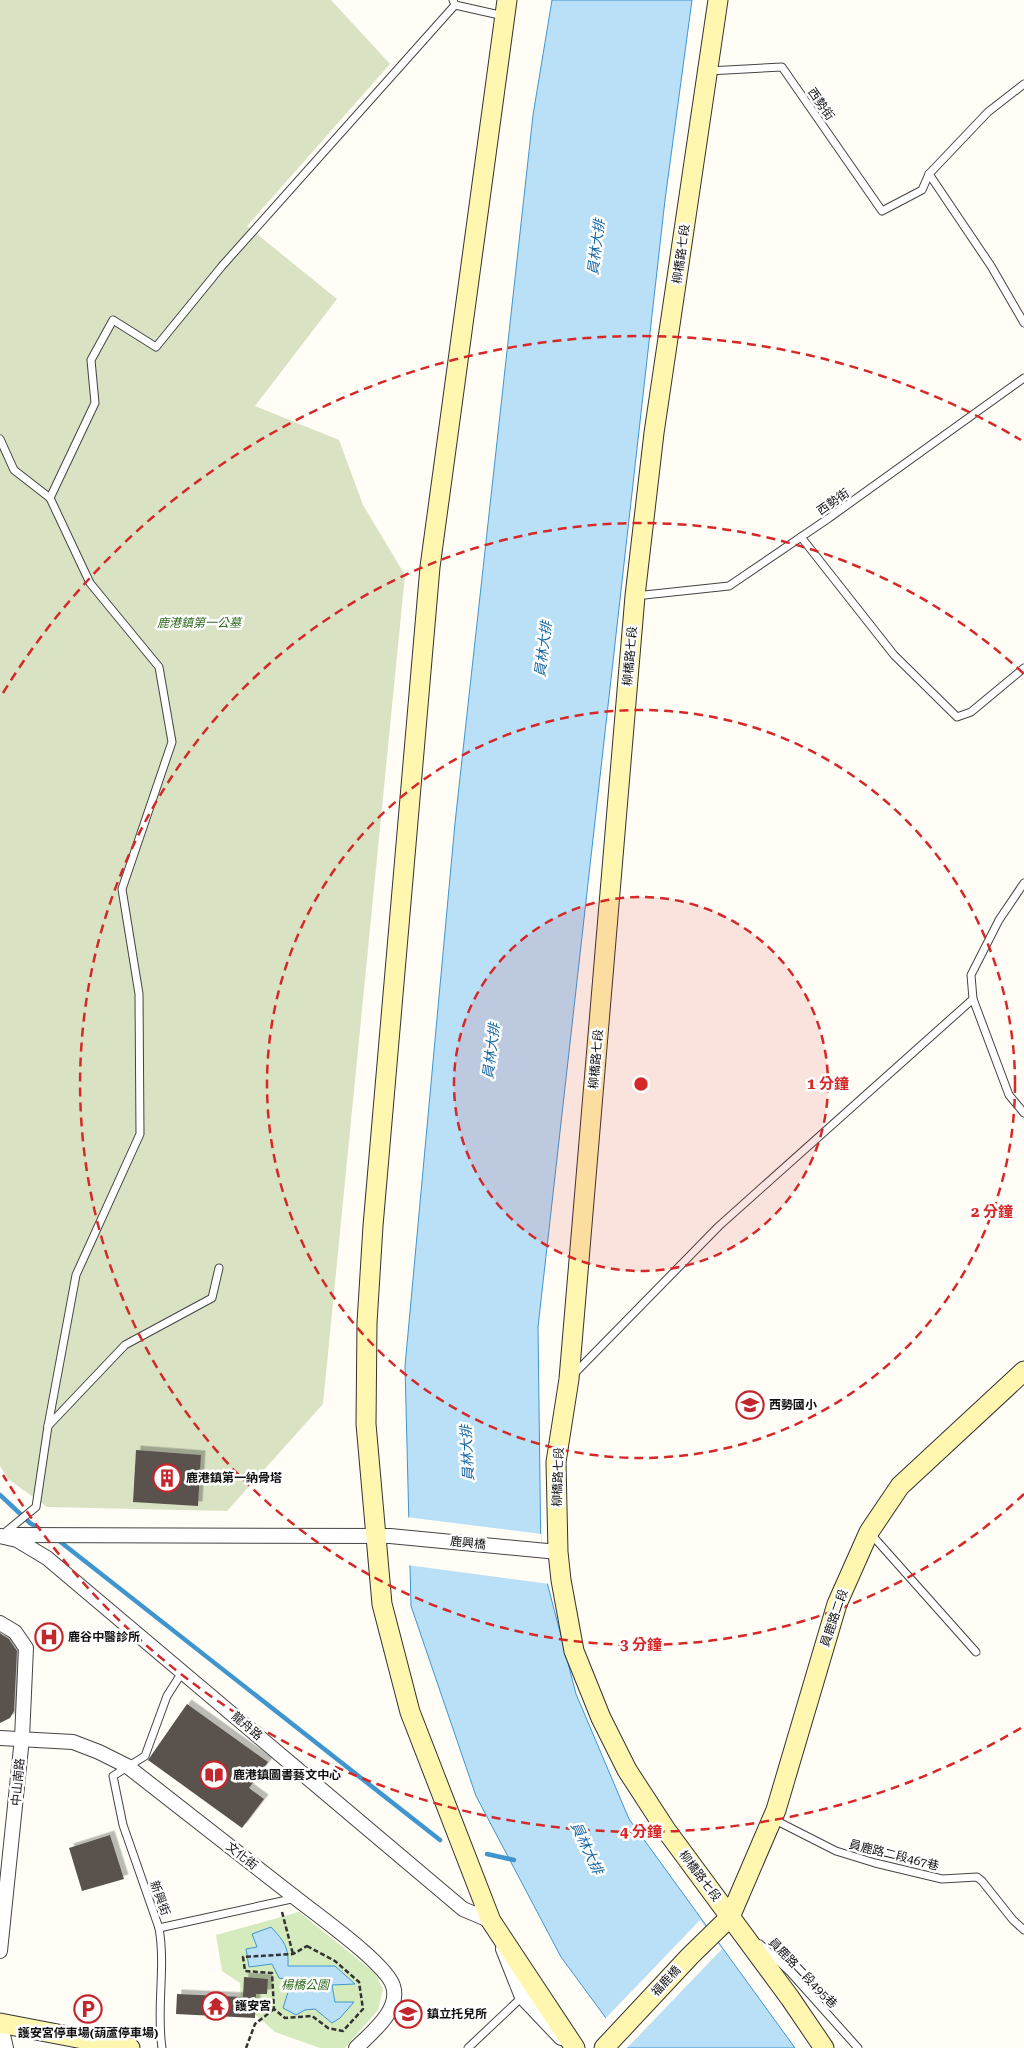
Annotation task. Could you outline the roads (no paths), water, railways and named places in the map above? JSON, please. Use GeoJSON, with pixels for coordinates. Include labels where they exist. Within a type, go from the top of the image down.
{"type":"FeatureCollection","features":[{"type":"Feature","properties":{"kind":"main road","name":"柳橋路七段"},"geometry":{"type":"LineString","coordinates":[[718,0],[654,433],[635,596],[569,1379],[556,1462],[551,1552],[561,1580],[574,1651],[602,1718],[628,1770],[666,1830],[824,2048]]}},
{"type":"Feature","properties":{"kind":"main road"},"geometry":{"type":"LineString","coordinates":[[505,8],[430,567],[374,1216],[367,1323],[366,1424],[383,1536],[382,1604],[410,1712],[492,1921],[575,2048]]}},
{"type":"Feature","properties":{"kind":"main road","name":"員鹿路二段"},"geometry":{"type":"LineString","coordinates":[[730,1917],[776,1810],[837,1604],[868,1532],[900,1486],[1024,1371]]}},
{"type":"Feature","properties":{"kind":"main road","name":"福鹿橋"},"geometry":{"type":"LineString","coordinates":[[604,2048],[730,1917]]}},
{"type":"Feature","properties":{"kind":"main road"},"geometry":{"type":"LineString","coordinates":[[0,2023],[130,2048]]}},
{"type":"Feature","properties":{"kind":"street","name":"鹿興橋"},"geometry":{"type":"LineString","coordinates":[[3,1533],[383,1536],[551,1552]]}},
{"type":"Feature","properties":{"kind":"street","name":"龍舟路"},"geometry":{"type":"LineString","coordinates":[[3,1533],[30,1546],[47,1558],[463,1908],[492,1921]]}},
{"type":"Feature","properties":{"kind":"street","name":"中山南路"},"geometry":{"type":"LineString","coordinates":[[0,1623],[15,1632],[26,1648],[22,1738],[0,1951]]}},
{"type":"Feature","properties":{"kind":"street","name":"文化街"},"geometry":{"type":"LineString","coordinates":[[0,1738],[73,1742],[127,1766],[349,1940],[387,1973],[394,1988],[392,2008],[375,2030],[356,2048]]}},
{"type":"Feature","properties":{"kind":"street"},"geometry":{"type":"LineString","coordinates":[[492,1921],[522,1997],[570,2048]]}},
{"type":"Feature","properties":{"kind":"street"},"geometry":{"type":"LineString","coordinates":[[0,2023],[6,2048]]}},
{"type":"Feature","properties":{"kind":"lane"},"geometry":{"type":"LineString","coordinates":[[50,498],[95,403],[91,360],[113,320],[156,347],[222,266],[454,2],[505,8]]}},
{"type":"Feature","properties":{"kind":"lane","name":"西勢街"},"geometry":{"type":"LineString","coordinates":[[708,72],[782,67],[882,211],[922,190],[928,174],[988,112],[1024,84]]}},
{"type":"Feature","properties":{"kind":"lane"},"geometry":{"type":"LineString","coordinates":[[928,174],[991,266],[1024,323]]}},
{"type":"Feature","properties":{"kind":"lane","name":"西勢街"},"geometry":{"type":"LineString","coordinates":[[635,596],[729,586],[801,538],[1024,378]]}},
{"type":"Feature","properties":{"kind":"lane"},"geometry":{"type":"LineString","coordinates":[[0,439],[14,470],[50,498],[90,583],[159,667],[172,742],[122,889],[139,994],[140,1134],[76,1275],[48,1426],[36,1507],[3,1533]]}},
{"type":"Feature","properties":{"kind":"lane"},"geometry":{"type":"LineString","coordinates":[[801,538],[894,656],[957,717],[971,712],[1024,668]]}},
{"type":"Feature","properties":{"kind":"lane"},"geometry":{"type":"LineString","coordinates":[[1024,884],[999,920],[971,975],[974,999],[1009,1095],[1024,1113]]}},
{"type":"Feature","properties":{"kind":"lane"},"geometry":{"type":"LineString","coordinates":[[569,1379],[719,1226],[974,999]]}},
{"type":"Feature","properties":{"kind":"lane"},"geometry":{"type":"LineString","coordinates":[[48,1426],[125,1344],[212,1298],[219,1268]]}},
{"type":"Feature","properties":{"kind":"lane"},"geometry":{"type":"LineString","coordinates":[[868,1532],[976,1652]]}},
{"type":"Feature","properties":{"kind":"lane"},"geometry":{"type":"LineString","coordinates":[[127,1766],[145,1756],[167,1696],[183,1671]]}},
{"type":"Feature","properties":{"kind":"lane","name":"新興街"},"geometry":{"type":"LineString","coordinates":[[127,1766],[113,1776],[123,1825],[159,1928],[162,1944],[159,2030],[162,2048]]}},
{"type":"Feature","properties":{"kind":"lane","name":"員鹿路二段467巷"},"geometry":{"type":"LineString","coordinates":[[772,1819],[836,1851],[875,1863],[942,1879],[977,1877],[1013,1920],[1024,1930]]}},
{"type":"Feature","properties":{"kind":"lane"},"geometry":{"type":"LineString","coordinates":[[159,1928],[296,1898]]}},
{"type":"Feature","properties":{"kind":"lane","name":"員鹿路二段495巷"},"geometry":{"type":"LineString","coordinates":[[730,1917],[790,1972],[858,2048]]}},
{"type":"Feature","properties":{"kind":"lane"},"geometry":{"type":"LineString","coordinates":[[468,2048],[522,1997]]}},
{"type":"Feature","properties":{"kind":"water","name":"員林大排"},"geometry":{"type":"Polygon","coordinates":[[[552,0],[692,0],[665,200],[538,1327],[541,1559],[576,1694],[629,1819],[795,2048],[628,2048],[561,1957],[476,1796],[411,1606],[405,1366],[455,823],[533,115],[552,0]]]}},
{"type":"Feature","properties":{"kind":"water"},"geometry":{"type":"Polygon","coordinates":[[[271,1927],[285,1945],[288,1954],[288,1966],[335,1966],[355,1984],[332,1985],[335,2002],[354,2002],[340,2018],[332,2023],[315,2009],[305,2010],[296,2015],[283,2008],[288,1992],[284,1979],[279,1978],[272,1964],[249,1967],[246,1949],[257,1947],[252,1934],[271,1927]]]}},
{"type":"Feature","properties":{"kind":"waterway"},"geometry":{"type":"LineString","coordinates":[[0,1495],[30,1523],[43,1531]]}},
{"type":"Feature","properties":{"kind":"waterway"},"geometry":{"type":"LineString","coordinates":[[58,1540],[440,1840]]}},
{"type":"Feature","properties":{"kind":"waterway"},"geometry":{"type":"LineString","coordinates":[[487,1854],[514,1860]]}},
{"type":"Feature","properties":{"kind":"place","name":"西勢國小"},"geometry":{"type":"Point","coordinates":[750,1405]}},
{"type":"Feature","properties":{"kind":"place","name":"鹿港鎮第一納骨塔"},"geometry":{"type":"Point","coordinates":[167,1478]}},
{"type":"Feature","properties":{"kind":"place","name":"鹿谷中醫診所"},"geometry":{"type":"Point","coordinates":[49,1637]}},
{"type":"Feature","properties":{"kind":"place","name":"鹿港鎮圖書藝文中心"},"geometry":{"type":"Point","coordinates":[214,1775]}},
{"type":"Feature","properties":{"kind":"place","name":"護安宮"},"geometry":{"type":"Point","coordinates":[216,2006]}},
{"type":"Feature","properties":{"kind":"place","name":"護安宮停車場(葫蘆停車場)"},"geometry":{"type":"Point","coordinates":[88,2009]}},
{"type":"Feature","properties":{"kind":"place","name":"鎮立托兒所"},"geometry":{"type":"Point","coordinates":[408,2014]}},
{"type":"Feature","properties":{"kind":"park label","name":"鹿港鎮第一公墓"},"geometry":{"type":"Point","coordinates":[199,623]}},
{"type":"Feature","properties":{"kind":"park label","name":"楊橋公園"},"geometry":{"type":"Point","coordinates":[305,1985]}}]}
